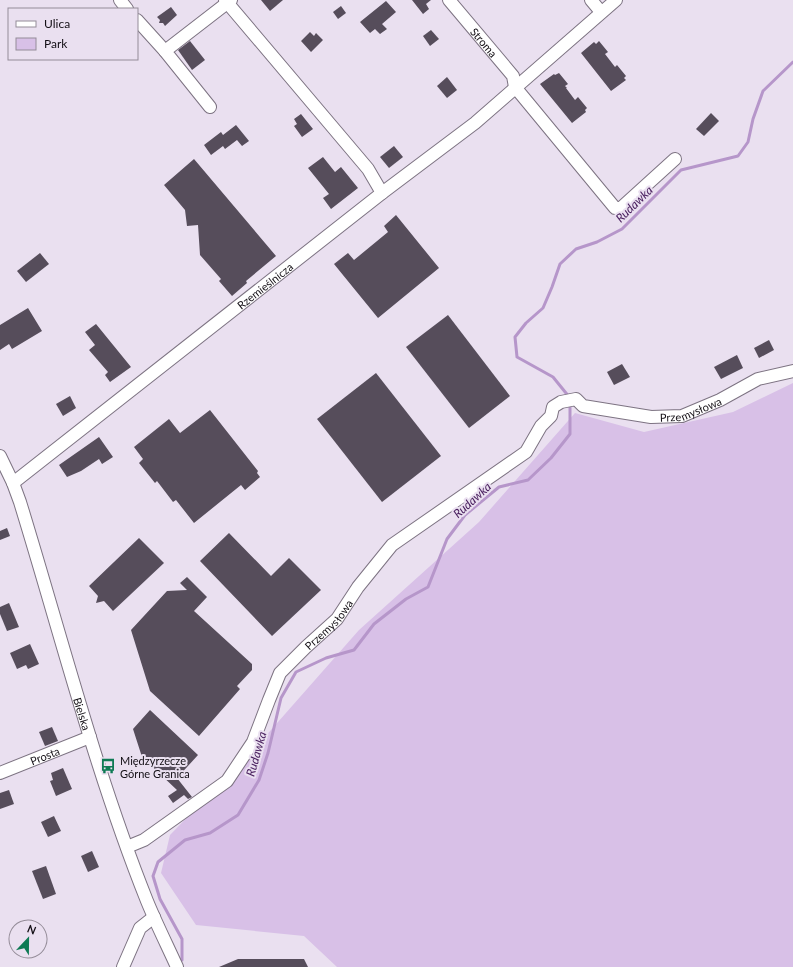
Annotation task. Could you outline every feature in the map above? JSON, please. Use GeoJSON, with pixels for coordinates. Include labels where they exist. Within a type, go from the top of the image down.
{"type":"FeatureCollection","features":[{"type":"Feature","properties":{"kind":"street"},"geometry":{"type":"LineString","coordinates":[[120,0],[126,8]]}},
{"type":"Feature","properties":{"kind":"street","name":"Stroma"},"geometry":{"type":"LineString","coordinates":[[449,0],[514,76],[515,87],[615,208],[621,208],[676,158]]}},
{"type":"Feature","properties":{"kind":"street"},"geometry":{"type":"LineString","coordinates":[[591,0],[601,12]]}},
{"type":"Feature","properties":{"kind":"street","name":"Rzemieślnicza"},"geometry":{"type":"LineString","coordinates":[[13,483],[382,193],[475,123],[616,0]]}},
{"type":"Feature","properties":{"kind":"street"},"geometry":{"type":"LineString","coordinates":[[165,51],[228,1],[368,169],[382,193]]}},
{"type":"Feature","properties":{"kind":"street"},"geometry":{"type":"LineString","coordinates":[[138,21],[165,51],[210,107]]}},
{"type":"Feature","properties":{"kind":"street","name":"Przemysłowa"},"geometry":{"type":"LineString","coordinates":[[551,416],[553,407],[561,402],[579,403],[650,416],[682,416],[720,400],[758,379],[793,371]]}},
{"type":"Feature","properties":{"kind":"street","name":"Przemysłowa"},"geometry":{"type":"LineString","coordinates":[[127,847],[144,840],[227,781],[253,742],[280,673],[337,619],[358,587],[392,546],[526,452],[540,426],[551,416],[579,403]]}},
{"type":"Feature","properties":{"kind":"street","name":"Bielska"},"geometry":{"type":"LineString","coordinates":[[0,456],[20,502],[90,737],[127,847],[154,917],[178,967]]}},
{"type":"Feature","properties":{"kind":"street","name":"Prosta"},"geometry":{"type":"LineString","coordinates":[[0,773],[90,737]]}},
{"type":"Feature","properties":{"kind":"street"},"geometry":{"type":"LineString","coordinates":[[123,967],[140,928],[154,917]]}},
{"type":"Feature","properties":{"kind":"green space"},"geometry":{"type":"Polygon","coordinates":[[[793,383],[793,967],[337,967],[304,936],[196,925],[161,873],[170,835],[263,739],[359,630],[479,522],[575,413],[644,432],[733,412],[793,383]]]}},
{"type":"Feature","properties":{"kind":"building"},"geometry":{"type":"Polygon","coordinates":[[[261,0],[283,0],[270,11],[261,0]]]}},
{"type":"Feature","properties":{"kind":"building"},"geometry":{"type":"Polygon","coordinates":[[[412,0],[431,0],[426,4],[429,9],[423,14],[412,0]]]}},
{"type":"Feature","properties":{"kind":"building"},"geometry":{"type":"Polygon","coordinates":[[[386,1],[396,12],[382,24],[387,29],[380,34],[375,29],[370,33],[360,22],[386,1]]]}},
{"type":"Feature","properties":{"kind":"building"},"geometry":{"type":"Polygon","coordinates":[[[341,6],[346,13],[338,19],[333,12],[341,6]]]}},
{"type":"Feature","properties":{"kind":"building"},"geometry":{"type":"Polygon","coordinates":[[[171,7],[177,15],[165,26],[163,23],[159,23],[160,20],[157,17],[171,7]]]}},
{"type":"Feature","properties":{"kind":"building"},"geometry":{"type":"Polygon","coordinates":[[[431,30],[439,39],[430,46],[423,36],[431,30]]]}},
{"type":"Feature","properties":{"kind":"building"},"geometry":{"type":"Polygon","coordinates":[[[310,32],[314,36],[316,33],[323,40],[311,52],[301,41],[310,32]]]}},
{"type":"Feature","properties":{"kind":"building"},"geometry":{"type":"Polygon","coordinates":[[[190,41],[205,60],[192,70],[178,50],[190,41]]]}},
{"type":"Feature","properties":{"kind":"building"},"geometry":{"type":"Polygon","coordinates":[[[599,41],[608,52],[605,54],[615,67],[617,65],[626,76],[624,78],[626,80],[611,91],[581,53],[594,42],[596,44],[599,41]]]}},
{"type":"Feature","properties":{"kind":"building"},"geometry":{"type":"Polygon","coordinates":[[[559,73],[568,84],[565,86],[575,100],[578,97],[587,108],[585,110],[586,112],[572,123],[540,84],[554,74],[559,73]]]}},
{"type":"Feature","properties":{"kind":"building"},"geometry":{"type":"Polygon","coordinates":[[[447,77],[457,90],[447,98],[437,86],[447,77]]]}},
{"type":"Feature","properties":{"kind":"building"},"geometry":{"type":"Polygon","coordinates":[[[711,113],[719,121],[704,136],[696,129],[711,113]]]}},
{"type":"Feature","properties":{"kind":"building"},"geometry":{"type":"Polygon","coordinates":[[[301,114],[313,129],[302,137],[294,126],[297,124],[294,119],[301,114]]]}},
{"type":"Feature","properties":{"kind":"building"},"geometry":{"type":"Polygon","coordinates":[[[236,125],[249,141],[242,146],[237,140],[225,149],[223,146],[211,155],[204,145],[221,132],[223,135],[236,125]]]}},
{"type":"Feature","properties":{"kind":"building"},"geometry":{"type":"Polygon","coordinates":[[[394,146],[403,157],[389,168],[380,157],[394,146]]]}},
{"type":"Feature","properties":{"kind":"building"},"geometry":{"type":"Polygon","coordinates":[[[323,157],[335,172],[341,167],[358,188],[331,209],[323,198],[329,194],[308,168],[323,157]]]}},
{"type":"Feature","properties":{"kind":"building"},"geometry":{"type":"Polygon","coordinates":[[[194,159],[276,256],[246,281],[247,283],[232,296],[219,281],[221,279],[200,255],[198,225],[187,226],[185,210],[164,185],[194,159]]]}},
{"type":"Feature","properties":{"kind":"building"},"geometry":{"type":"Polygon","coordinates":[[[396,215],[439,268],[378,318],[334,264],[348,253],[354,260],[388,232],[384,226],[396,215]]]}},
{"type":"Feature","properties":{"kind":"building"},"geometry":{"type":"Polygon","coordinates":[[[40,253],[49,264],[26,282],[17,271],[40,253]]]}},
{"type":"Feature","properties":{"kind":"building"},"geometry":{"type":"Polygon","coordinates":[[[28,308],[42,331],[12,349],[9,344],[0,350],[0,325],[28,308]]]}},
{"type":"Feature","properties":{"kind":"building"},"geometry":{"type":"Polygon","coordinates":[[[448,315],[510,396],[469,428],[406,347],[448,315]]]}},
{"type":"Feature","properties":{"kind":"building"},"geometry":{"type":"Polygon","coordinates":[[[96,324],[131,367],[110,382],[105,375],[108,372],[89,350],[95,345],[85,332],[96,324]]]}},
{"type":"Feature","properties":{"kind":"building"},"geometry":{"type":"Polygon","coordinates":[[[769,340],[774,350],[759,358],[754,348],[769,340]]]}},
{"type":"Feature","properties":{"kind":"building"},"geometry":{"type":"Polygon","coordinates":[[[737,355],[743,368],[721,379],[714,367],[737,355]]]}},
{"type":"Feature","properties":{"kind":"building"},"geometry":{"type":"Polygon","coordinates":[[[622,364],[630,377],[614,385],[607,372],[622,364]]]}},
{"type":"Feature","properties":{"kind":"building"},"geometry":{"type":"Polygon","coordinates":[[[376,373],[441,456],[382,502],[317,419],[376,373]]]}},
{"type":"Feature","properties":{"kind":"building"},"geometry":{"type":"Polygon","coordinates":[[[70,396],[76,408],[63,416],[56,404],[70,396]]]}},
{"type":"Feature","properties":{"kind":"building"},"geometry":{"type":"Polygon","coordinates":[[[210,410],[258,471],[257,473],[260,477],[245,490],[241,485],[194,523],[176,500],[173,502],[157,481],[155,483],[139,463],[143,459],[134,447],[169,419],[180,433],[210,410]]]}},
{"type":"Feature","properties":{"kind":"building"},"geometry":{"type":"Polygon","coordinates":[[[99,437],[113,457],[102,464],[99,459],[81,471],[67,477],[59,465],[99,437]]]}},
{"type":"Feature","properties":{"kind":"building"},"geometry":{"type":"Polygon","coordinates":[[[7,528],[10,536],[0,540],[0,531],[7,528]]]}},
{"type":"Feature","properties":{"kind":"building"},"geometry":{"type":"Polygon","coordinates":[[[229,533],[271,576],[289,558],[321,590],[272,636],[200,561],[229,533]]]}},
{"type":"Feature","properties":{"kind":"building"},"geometry":{"type":"Polygon","coordinates":[[[139,538],[164,563],[113,611],[104,601],[96,603],[98,596],[89,586],[139,538]]]}},
{"type":"Feature","properties":{"kind":"building"},"geometry":{"type":"Polygon","coordinates":[[[187,577],[207,597],[194,611],[252,664],[252,670],[237,686],[240,689],[199,736],[150,691],[131,630],[167,591],[187,590],[180,583],[187,577]]]}},
{"type":"Feature","properties":{"kind":"building"},"geometry":{"type":"Polygon","coordinates":[[[9,603],[19,627],[7,631],[0,614],[0,607],[9,603]]]}},
{"type":"Feature","properties":{"kind":"building"},"geometry":{"type":"Polygon","coordinates":[[[30,644],[39,664],[28,669],[26,665],[17,669],[10,653],[30,644]]]}},
{"type":"Feature","properties":{"kind":"building"},"geometry":{"type":"Polygon","coordinates":[[[150,710],[198,755],[177,778],[192,797],[188,799],[184,795],[173,803],[168,796],[177,790],[142,757],[133,729],[150,710]]]}},
{"type":"Feature","properties":{"kind":"building"},"geometry":{"type":"Polygon","coordinates":[[[52,727],[58,741],[45,746],[39,732],[52,727]]]}},
{"type":"Feature","properties":{"kind":"building"},"geometry":{"type":"Polygon","coordinates":[[[63,768],[72,789],[56,796],[50,781],[53,780],[51,773],[63,768]]]}},
{"type":"Feature","properties":{"kind":"building"},"geometry":{"type":"Polygon","coordinates":[[[9,790],[14,804],[0,809],[0,793],[9,790]]]}},
{"type":"Feature","properties":{"kind":"building"},"geometry":{"type":"Polygon","coordinates":[[[54,816],[61,831],[48,837],[41,822],[54,816]]]}},
{"type":"Feature","properties":{"kind":"building"},"geometry":{"type":"Polygon","coordinates":[[[92,851],[99,867],[88,872],[81,856],[92,851]]]}},
{"type":"Feature","properties":{"kind":"building"},"geometry":{"type":"Polygon","coordinates":[[[46,866],[56,894],[43,899],[32,871],[46,866]]]}},
{"type":"Feature","properties":{"kind":"building"},"geometry":{"type":"Polygon","coordinates":[[[238,959],[304,959],[308,967],[219,967],[238,959]]]}},
{"type":"Feature","properties":{"kind":"waterway","name":"Rudawka"},"geometry":{"type":"LineString","coordinates":[[570,398],[553,377],[517,357],[515,337],[526,323],[543,308],[560,264],[576,249],[597,242],[622,229],[681,170],[738,156],[748,142],[753,119],[763,91],[793,62]]}},
{"type":"Feature","properties":{"kind":"waterway","name":"Rudawka"},"geometry":{"type":"LineString","coordinates":[[182,960],[182,939],[160,899],[153,876],[158,862],[185,840],[210,833],[238,815],[259,780],[268,753],[281,698],[296,672],[326,658],[354,650],[374,624],[406,599],[428,587],[447,539],[465,515],[499,487],[528,480],[551,458],[570,434],[570,403]]}},
{"type":"Feature","properties":{"kind":"place","name":"Międzyrzecze Górne Granica"},"geometry":{"type":"Point","coordinates":[108,766]}}]}
